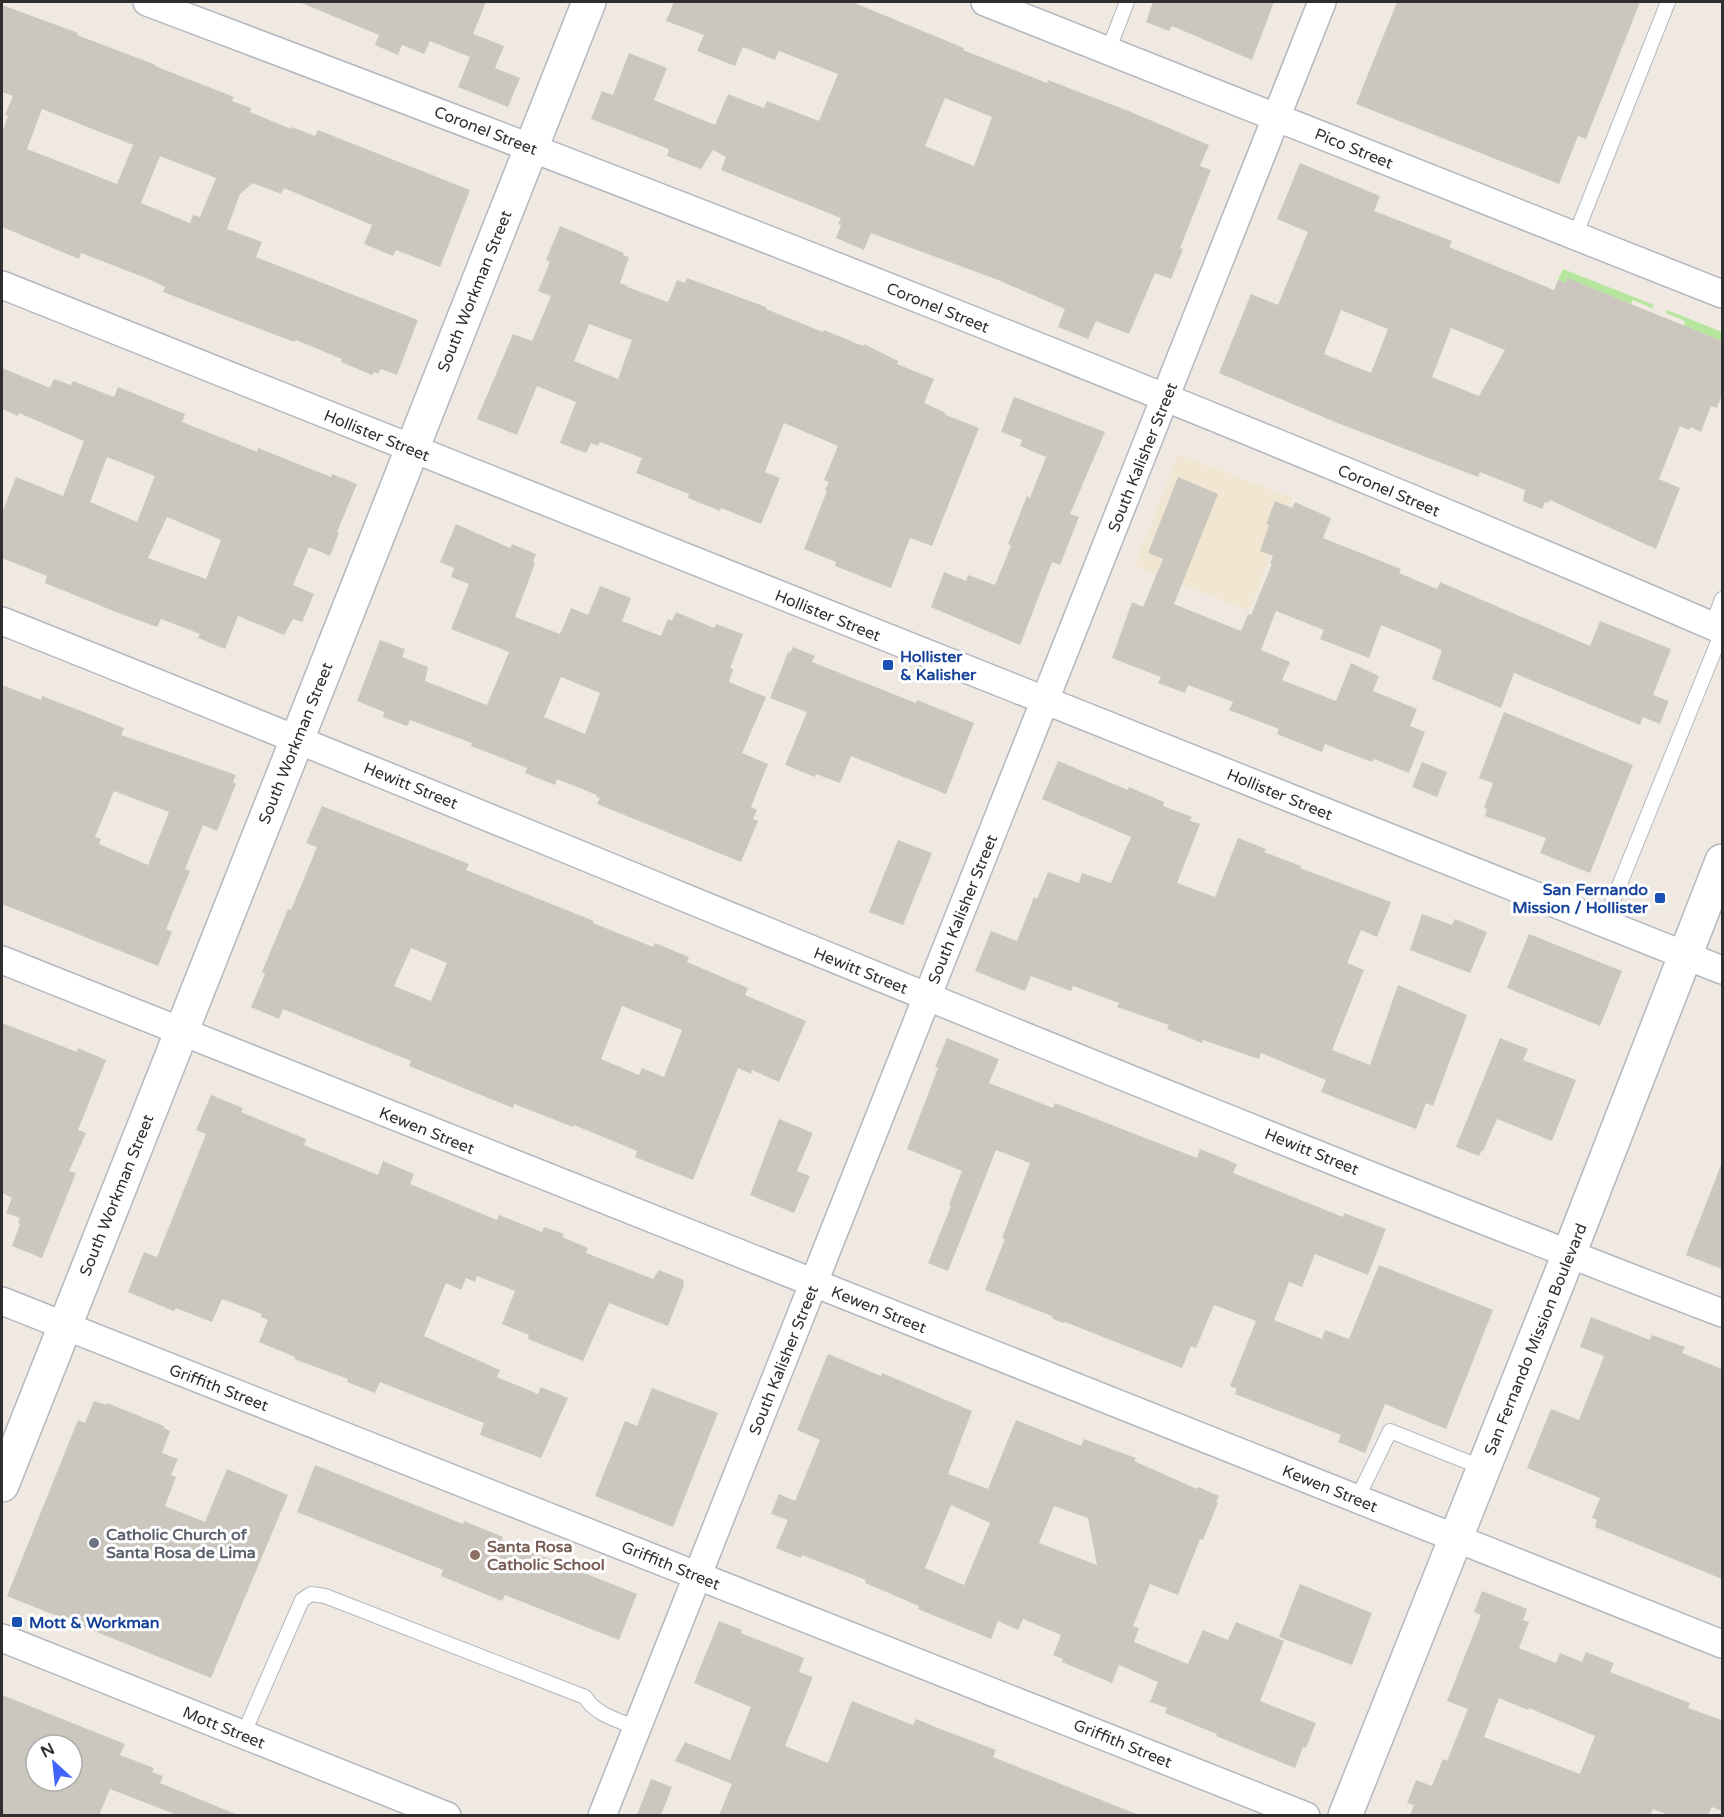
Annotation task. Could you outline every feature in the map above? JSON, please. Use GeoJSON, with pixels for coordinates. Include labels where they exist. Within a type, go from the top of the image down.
{"type":"FeatureCollection","features":[{"type":"Feature","properties":{"kind":"main road","name":"South Workman Street"},"geometry":{"type":"LineString","coordinates":[[2,1485],[589,2]]}},
{"type":"Feature","properties":{"kind":"main road","name":"San Fernando Mission Boulevard"},"geometry":{"type":"LineString","coordinates":[[1345,1815],[1569,1254],[1722,861]]}},
{"type":"Feature","properties":{"kind":"street","name":"Coronel Street"},"geometry":{"type":"LineString","coordinates":[[147,2],[531,146],[1166,397],[1719,629]]}},
{"type":"Feature","properties":{"kind":"street","name":"Pico Street"},"geometry":{"type":"LineString","coordinates":[[985,2],[1722,294]]}},
{"type":"Feature","properties":{"kind":"street","name":"South Kalisher Street"},"geometry":{"type":"LineString","coordinates":[[602,1815],[1323,2]]}},
{"type":"Feature","properties":{"kind":"street","name":"Hollister Street"},"geometry":{"type":"LineString","coordinates":[[2,285],[1722,970]]}},
{"type":"Feature","properties":{"kind":"street","name":"Hewitt Street"},"geometry":{"type":"LineString","coordinates":[[2,621],[297,738],[927,997],[1722,1313]]}},
{"type":"Feature","properties":{"kind":"street","name":"Kewen Street"},"geometry":{"type":"LineString","coordinates":[[2,960],[1722,1644]]}},
{"type":"Feature","properties":{"kind":"street","name":"Griffith Street"},"geometry":{"type":"LineString","coordinates":[[2,1301],[1306,1815]]}},
{"type":"Feature","properties":{"kind":"street","name":"Mott Street"},"geometry":{"type":"LineString","coordinates":[[2,1638],[447,1815]]}},
{"type":"Feature","properties":{"kind":"lane"},"geometry":{"type":"LineString","coordinates":[[1108,51],[1127,2]]}},
{"type":"Feature","properties":{"kind":"lane"},"geometry":{"type":"LineString","coordinates":[[1575,236],[1668,2]]}},
{"type":"Feature","properties":{"kind":"lane"},"geometry":{"type":"LineString","coordinates":[[1604,923],[1719,629],[1722,599]]}},
{"type":"Feature","properties":{"kind":"lane"},"geometry":{"type":"LineString","coordinates":[[1357,1499],[1390,1431],[1483,1468]]}},
{"type":"Feature","properties":{"kind":"lane"},"geometry":{"type":"LineString","coordinates":[[243,1735],[302,1600],[311,1594],[325,1596],[585,1697],[591,1707],[600,1713],[637,1728]]}},
{"type":"Feature","properties":{"kind":"shaded area"},"geometry":{"type":"Polygon","coordinates":[[[1178,454],[1293,498],[1249,611],[1135,567],[1178,454]]]}},
{"type":"Feature","properties":{"kind":"green space"},"geometry":{"type":"Polygon","coordinates":[[[1563,269],[1654,305],[1652,308],[1633,300],[1631,304],[1581,284],[1565,283],[1558,280],[1563,269]]]}},
{"type":"Feature","properties":{"kind":"green space"},"geometry":{"type":"Polygon","coordinates":[[[1667,310],[1722,332],[1722,341],[1684,326],[1685,321],[1666,313],[1667,310]]]}},
{"type":"Feature","properties":{"kind":"building"},"geometry":{"type":"Polygon","coordinates":[[[299,2],[486,2],[473,34],[504,46],[495,68],[520,78],[508,107],[458,87],[470,57],[430,41],[424,54],[402,45],[398,55],[375,45],[379,35],[299,2]]]}},
{"type":"Feature","properties":{"kind":"building"},"geometry":{"type":"Polygon","coordinates":[[[674,2],[852,2],[964,48],[963,50],[1047,83],[1048,80],[1131,112],[1209,145],[1200,166],[1211,170],[1180,248],[1183,249],[1171,279],[1155,273],[1129,334],[1096,321],[1088,339],[1058,327],[1065,309],[998,280],[871,233],[864,250],[836,238],[841,218],[721,170],[726,157],[713,150],[701,169],[667,156],[669,149],[591,119],[602,91],[613,95],[629,53],[667,68],[654,100],[715,125],[728,94],[764,108],[767,101],[819,121],[838,74],[779,51],[775,60],[743,47],[735,66],[697,51],[704,35],[666,21],[674,2]],[[945,98],[925,146],[974,166],[992,117],[945,98]]]}},
{"type":"Feature","properties":{"kind":"building"},"geometry":{"type":"Polygon","coordinates":[[[1153,2],[1274,2],[1252,60],[1172,26],[1169,31],[1146,22],[1153,2]]]}},
{"type":"Feature","properties":{"kind":"building"},"geometry":{"type":"Polygon","coordinates":[[[1397,2],[1640,2],[1586,139],[1578,136],[1559,184],[1356,104],[1397,2]]]}},
{"type":"Feature","properties":{"kind":"building"},"geometry":{"type":"Polygon","coordinates":[[[2,5],[78,33],[77,35],[234,97],[232,101],[251,108],[250,112],[291,129],[292,127],[315,136],[318,130],[470,190],[440,267],[396,250],[393,256],[364,244],[372,225],[284,188],[281,194],[253,183],[240,194],[227,229],[262,242],[256,257],[418,320],[397,375],[381,369],[378,374],[374,372],[372,375],[341,362],[342,359],[296,340],[294,342],[163,292],[165,287],[146,278],[81,253],[79,259],[2,227],[2,133],[8,116],[5,115],[13,96],[2,92],[2,5]],[[42,109],[27,149],[117,184],[133,145],[42,109]],[[160,156],[141,203],[190,223],[193,215],[200,217],[216,178],[160,156]]]}},
{"type":"Feature","properties":{"kind":"building"},"geometry":{"type":"Polygon","coordinates":[[[1300,163],[1380,196],[1374,211],[1452,241],[1449,247],[1554,290],[1558,280],[1565,283],[1567,278],[1722,341],[1722,395],[1717,408],[1711,406],[1701,432],[1691,427],[1689,430],[1680,426],[1659,479],[1680,488],[1656,549],[1550,500],[1548,503],[1545,502],[1542,509],[1523,501],[1525,490],[1480,472],[1478,477],[1335,422],[1219,373],[1251,294],[1278,305],[1308,232],[1277,219],[1300,163]],[[1341,310],[1324,354],[1371,373],[1388,329],[1341,310]],[[1451,328],[1432,377],[1479,396],[1505,350],[1451,328]]]}},
{"type":"Feature","properties":{"kind":"building"},"geometry":{"type":"Polygon","coordinates":[[[560,226],[629,257],[620,283],[627,287],[668,302],[677,280],[685,283],[687,278],[766,307],[766,309],[823,332],[824,330],[863,346],[864,344],[898,361],[897,364],[934,379],[924,403],[946,415],[979,428],[932,546],[910,538],[891,588],[835,566],[836,562],[804,549],[827,491],[825,490],[829,482],[824,480],[838,446],[784,423],[765,472],[780,478],[761,524],[688,498],[689,494],[636,473],[642,458],[600,442],[598,446],[591,443],[586,453],[560,443],[576,402],[537,386],[517,435],[477,419],[513,334],[532,341],[551,296],[538,291],[550,262],[546,260],[560,226]],[[589,324],[574,361],[618,379],[632,340],[589,324]]]}},
{"type":"Feature","properties":{"kind":"building"},"geometry":{"type":"Polygon","coordinates":[[[2,368],[50,388],[54,379],[71,385],[73,381],[114,397],[118,387],[185,414],[182,422],[257,452],[258,448],[331,477],[332,474],[357,484],[337,532],[339,533],[330,556],[309,547],[293,585],[314,594],[302,622],[293,619],[284,635],[238,616],[225,649],[198,638],[200,634],[161,619],[157,627],[116,612],[45,583],[47,576],[2,558],[2,513],[16,477],[63,496],[84,441],[19,413],[18,416],[2,409],[2,368]],[[107,457],[90,502],[137,522],[155,476],[107,457]],[[167,517],[148,558],[206,579],[221,540],[167,517]]]}},
{"type":"Feature","properties":{"kind":"building"},"geometry":{"type":"Polygon","coordinates":[[[1014,397],[1105,432],[1070,514],[1079,517],[1060,565],[1052,562],[1020,645],[931,607],[944,572],[966,581],[968,575],[995,585],[1011,546],[1008,544],[1027,496],[1030,498],[1046,457],[1020,446],[1022,440],[1001,432],[1014,397]]]}},
{"type":"Feature","properties":{"kind":"building"},"geometry":{"type":"Polygon","coordinates":[[[1178,477],[1218,494],[1174,604],[1241,631],[1248,614],[1251,615],[1272,564],[1270,563],[1273,556],[1260,551],[1269,525],[1266,524],[1275,501],[1292,508],[1295,502],[1331,518],[1323,538],[1401,569],[1399,573],[1437,589],[1440,582],[1590,646],[1600,621],[1671,649],[1653,695],[1669,701],[1660,724],[1643,717],[1640,725],[1514,673],[1501,708],[1432,679],[1442,650],[1381,625],[1369,658],[1320,639],[1324,630],[1276,611],[1261,650],[1290,662],[1282,680],[1336,701],[1351,663],[1379,676],[1373,691],[1417,709],[1410,726],[1425,732],[1409,773],[1374,759],[1372,762],[1325,744],[1322,752],[1277,734],[1279,729],[1229,710],[1233,702],[1188,685],[1185,693],[1158,683],[1161,677],[1112,658],[1132,602],[1143,607],[1163,559],[1148,553],[1178,477]]]}},
{"type":"Feature","properties":{"kind":"building"},"geometry":{"type":"Polygon","coordinates":[[[456,524],[510,548],[512,544],[536,554],[533,562],[535,563],[515,617],[560,634],[571,608],[588,615],[600,586],[631,598],[622,621],[661,636],[668,619],[672,621],[676,612],[714,628],[716,624],[743,634],[730,668],[733,669],[729,682],[766,697],[742,753],[768,764],[751,807],[757,810],[753,819],[758,821],[741,862],[597,804],[600,798],[596,797],[597,795],[557,779],[555,785],[525,773],[527,768],[471,746],[472,743],[410,720],[407,726],[383,717],[384,712],[357,701],[380,640],[405,649],[402,657],[428,667],[425,681],[487,705],[509,652],[451,629],[469,584],[451,577],[454,568],[440,562],[456,524]],[[561,677],[544,717],[585,734],[600,693],[561,677]]]}},
{"type":"Feature","properties":{"kind":"building"},"geometry":{"type":"Polygon","coordinates":[[[793,647],[815,656],[812,662],[974,723],[946,794],[851,756],[840,783],[816,774],[815,777],[785,765],[807,712],[770,698],[788,652],[790,653],[793,647]]]}},
{"type":"Feature","properties":{"kind":"building"},"geometry":{"type":"Polygon","coordinates":[[[2,685],[41,700],[42,696],[94,716],[124,728],[121,735],[236,775],[233,782],[236,784],[217,831],[203,825],[185,869],[190,871],[166,929],[172,932],[158,966],[2,904],[2,685]],[[114,791],[95,837],[101,839],[99,844],[148,865],[169,812],[114,791]]]}},
{"type":"Feature","properties":{"kind":"building"},"geometry":{"type":"Polygon","coordinates":[[[1504,712],[1633,765],[1590,873],[1540,853],[1546,838],[1485,816],[1487,809],[1484,808],[1493,783],[1479,778],[1504,712]]]}},
{"type":"Feature","properties":{"kind":"building"},"geometry":{"type":"Polygon","coordinates":[[[1058,761],[1164,802],[1163,806],[1192,817],[1190,821],[1200,824],[1177,883],[1215,897],[1238,838],[1266,849],[1264,852],[1301,866],[1300,868],[1391,902],[1377,937],[1361,930],[1347,963],[1364,970],[1332,1050],[1370,1065],[1398,985],[1467,1015],[1433,1106],[1426,1103],[1416,1129],[1321,1092],[1326,1080],[1261,1053],[1259,1059],[1203,1040],[1202,1043],[1167,1029],[1169,1025],[1117,1007],[1119,1003],[1073,986],[1071,991],[1031,976],[1025,991],[975,971],[991,931],[1017,941],[1034,897],[1037,899],[1048,872],[1079,883],[1082,873],[1111,883],[1131,837],[1042,799],[1058,761]]]}},
{"type":"Feature","properties":{"kind":"building"},"geometry":{"type":"Polygon","coordinates":[[[1422,762],[1447,772],[1437,797],[1412,787],[1422,762]]]}},
{"type":"Feature","properties":{"kind":"building"},"geometry":{"type":"Polygon","coordinates":[[[322,806],[469,864],[466,870],[594,921],[593,923],[653,947],[655,943],[689,957],[687,962],[748,988],[745,995],[806,1021],[779,1082],[752,1070],[751,1074],[738,1068],[693,1180],[635,1157],[637,1151],[514,1104],[513,1108],[409,1066],[411,1061],[283,1009],[279,1019],[251,1007],[265,974],[262,972],[317,847],[306,843],[322,806]],[[411,948],[394,986],[431,1001],[447,963],[411,948]],[[622,1006],[601,1059],[639,1075],[642,1068],[664,1077],[682,1030],[622,1006]]]}},
{"type":"Feature","properties":{"kind":"building"},"geometry":{"type":"Polygon","coordinates":[[[898,840],[932,853],[903,925],[869,912],[898,840]]]}},
{"type":"Feature","properties":{"kind":"building"},"geometry":{"type":"Polygon","coordinates":[[[1422,914],[1452,925],[1455,919],[1487,932],[1470,973],[1410,950],[1422,914]]]}},
{"type":"Feature","properties":{"kind":"building"},"geometry":{"type":"Polygon","coordinates":[[[1529,934],[1622,971],[1600,1026],[1507,988],[1529,934]]]}},
{"type":"Feature","properties":{"kind":"building"},"geometry":{"type":"Polygon","coordinates":[[[2,1023],[77,1052],[78,1048],[106,1060],[78,1130],[86,1133],[69,1171],[76,1173],[42,1258],[12,1246],[20,1218],[6,1213],[12,1198],[2,1193],[2,1023]]]}},
{"type":"Feature","properties":{"kind":"building"},"geometry":{"type":"Polygon","coordinates":[[[947,1038],[999,1059],[989,1083],[1053,1108],[1055,1103],[1197,1158],[1200,1149],[1237,1164],[1233,1173],[1343,1217],[1344,1213],[1386,1229],[1368,1275],[1315,1254],[1302,1287],[1289,1282],[1274,1320],[1322,1339],[1325,1330],[1349,1339],[1379,1265],[1493,1310],[1446,1429],[1385,1404],[1365,1453],[1338,1442],[1341,1435],[1235,1394],[1237,1389],[1230,1386],[1256,1321],[1214,1305],[1196,1348],[1191,1346],[1182,1368],[1063,1323],[1053,1319],[1052,1316],[985,1290],[1005,1239],[1002,1238],[1030,1163],[996,1150],[948,1271],[928,1263],[951,1206],[949,1205],[962,1171],[907,1149],[947,1038]]]}},
{"type":"Feature","properties":{"kind":"building"},"geometry":{"type":"Polygon","coordinates":[[[1500,1038],[1528,1049],[1523,1060],[1576,1080],[1552,1141],[1497,1119],[1479,1156],[1456,1147],[1500,1038]]]}},
{"type":"Feature","properties":{"kind":"building"},"geometry":{"type":"Polygon","coordinates":[[[211,1095],[243,1108],[241,1112],[306,1139],[304,1145],[378,1175],[383,1161],[414,1174],[410,1184],[497,1220],[499,1215],[542,1232],[544,1227],[564,1234],[562,1237],[588,1248],[586,1253],[653,1279],[659,1270],[684,1280],[668,1326],[609,1303],[583,1361],[528,1339],[529,1335],[502,1324],[515,1291],[477,1276],[475,1282],[466,1278],[461,1290],[446,1283],[424,1336],[500,1370],[497,1377],[538,1394],[541,1387],[568,1398],[541,1458],[480,1435],[484,1423],[380,1382],[375,1393],[347,1382],[348,1379],[294,1359],[295,1357],[259,1342],[268,1320],[261,1317],[262,1314],[222,1299],[212,1322],[176,1308],[174,1311],[128,1292],[144,1252],[157,1257],[206,1134],[196,1130],[211,1095]]]}},
{"type":"Feature","properties":{"kind":"building"},"geometry":{"type":"Polygon","coordinates":[[[779,1119],[813,1133],[797,1171],[810,1176],[794,1213],[750,1195],[779,1119]]]}},
{"type":"Feature","properties":{"kind":"building"},"geometry":{"type":"Polygon","coordinates":[[[1722,1165],[1722,1269],[1686,1255],[1722,1165]]]}},
{"type":"Feature","properties":{"kind":"building"},"geometry":{"type":"Polygon","coordinates":[[[1591,1317],[1650,1340],[1652,1335],[1685,1347],[1682,1353],[1722,1369],[1722,1579],[1595,1527],[1597,1520],[1592,1518],[1600,1498],[1527,1468],[1551,1409],[1579,1420],[1604,1356],[1580,1347],[1591,1317]]]}},
{"type":"Feature","properties":{"kind":"building"},"geometry":{"type":"Polygon","coordinates":[[[828,1354],[881,1376],[882,1373],[972,1411],[948,1474],[988,1489],[1016,1420],[1081,1446],[1084,1439],[1136,1458],[1134,1461],[1197,1489],[1198,1487],[1219,1496],[1203,1540],[1200,1539],[1178,1595],[1150,1584],[1133,1626],[1139,1628],[1134,1642],[1188,1664],[1203,1630],[1228,1640],[1236,1622],[1284,1641],[1260,1701],[1316,1723],[1295,1768],[1165,1713],[1167,1708],[1150,1702],[1158,1682],[1119,1665],[1112,1683],[1062,1662],[1063,1659],[1053,1655],[1061,1635],[1023,1619],[1018,1630],[998,1621],[991,1639],[918,1609],[919,1606],[865,1583],[866,1580],[802,1555],[801,1558],[776,1548],[788,1520],[771,1514],[779,1494],[795,1501],[820,1440],[797,1430],[828,1354]],[[951,1505],[925,1568],[964,1585],[990,1523],[951,1505]],[[1054,1506],[1039,1543],[1097,1565],[1088,1518],[1054,1506]]]}},
{"type":"Feature","properties":{"kind":"building"},"geometry":{"type":"Polygon","coordinates":[[[652,1388],[718,1413],[673,1527],[595,1496],[625,1421],[637,1426],[652,1388]]]}},
{"type":"Feature","properties":{"kind":"building"},"geometry":{"type":"Polygon","coordinates":[[[94,1401],[106,1405],[107,1403],[164,1426],[170,1431],[162,1453],[178,1459],[171,1475],[176,1477],[165,1506],[205,1522],[227,1469],[288,1495],[211,1678],[7,1596],[78,1420],[85,1423],[94,1401]]]}},
{"type":"Feature","properties":{"kind":"building"},"geometry":{"type":"Polygon","coordinates":[[[315,1465],[463,1524],[464,1521],[503,1537],[502,1540],[637,1594],[619,1640],[505,1595],[502,1601],[441,1576],[443,1570],[297,1512],[315,1465]]]}},
{"type":"Feature","properties":{"kind":"building"},"geometry":{"type":"Polygon","coordinates":[[[1300,1584],[1372,1613],[1352,1665],[1279,1637],[1300,1584]]]}},
{"type":"Feature","properties":{"kind":"building"},"geometry":{"type":"Polygon","coordinates":[[[1482,1591],[1527,1609],[1523,1620],[1529,1622],[1519,1648],[1556,1663],[1560,1653],[1582,1662],[1586,1652],[1614,1663],[1610,1672],[1690,1703],[1688,1708],[1722,1720],[1722,1811],[1712,1807],[1708,1815],[1669,1815],[1653,1809],[1650,1815],[1410,1815],[1414,1805],[1407,1803],[1416,1780],[1432,1786],[1443,1759],[1447,1761],[1468,1709],[1447,1701],[1481,1615],[1474,1612],[1482,1591]],[[1499,1698],[1484,1737],[1580,1774],[1595,1736],[1529,1708],[1528,1710],[1499,1698]]]}},
{"type":"Feature","properties":{"kind":"building"},"geometry":{"type":"Polygon","coordinates":[[[719,1621],[742,1630],[741,1633],[804,1658],[799,1672],[813,1677],[785,1746],[828,1763],[852,1701],[913,1725],[916,1719],[996,1750],[993,1757],[1139,1815],[719,1815],[732,1784],[675,1761],[685,1742],[730,1760],[751,1707],[694,1683],[719,1621]]]}},
{"type":"Feature","properties":{"kind":"building"},"geometry":{"type":"Polygon","coordinates":[[[2,1695],[125,1744],[120,1755],[154,1768],[152,1772],[163,1776],[160,1783],[238,1815],[177,1815],[110,1789],[99,1815],[2,1815],[2,1695]]]}},
{"type":"Feature","properties":{"kind":"building"},"geometry":{"type":"Polygon","coordinates":[[[651,1779],[672,1787],[661,1815],[637,1815],[651,1779]]]}},
{"type":"Feature","properties":{"kind":"place","name":"Hollister & Kalisher"},"geometry":{"type":"Point","coordinates":[888,665]}},
{"type":"Feature","properties":{"kind":"place","name":"San Fernando Mission / Hollister"},"geometry":{"type":"Point","coordinates":[1660,898]}},
{"type":"Feature","properties":{"kind":"place","name":"Catholic Church of Santa Rosa de Lima"},"geometry":{"type":"Point","coordinates":[94,1543]}},
{"type":"Feature","properties":{"kind":"place","name":"Santa Rosa Catholic School"},"geometry":{"type":"Point","coordinates":[475,1555]}},
{"type":"Feature","properties":{"kind":"place","name":"Mott & Workman"},"geometry":{"type":"Point","coordinates":[17,1622]}}]}
